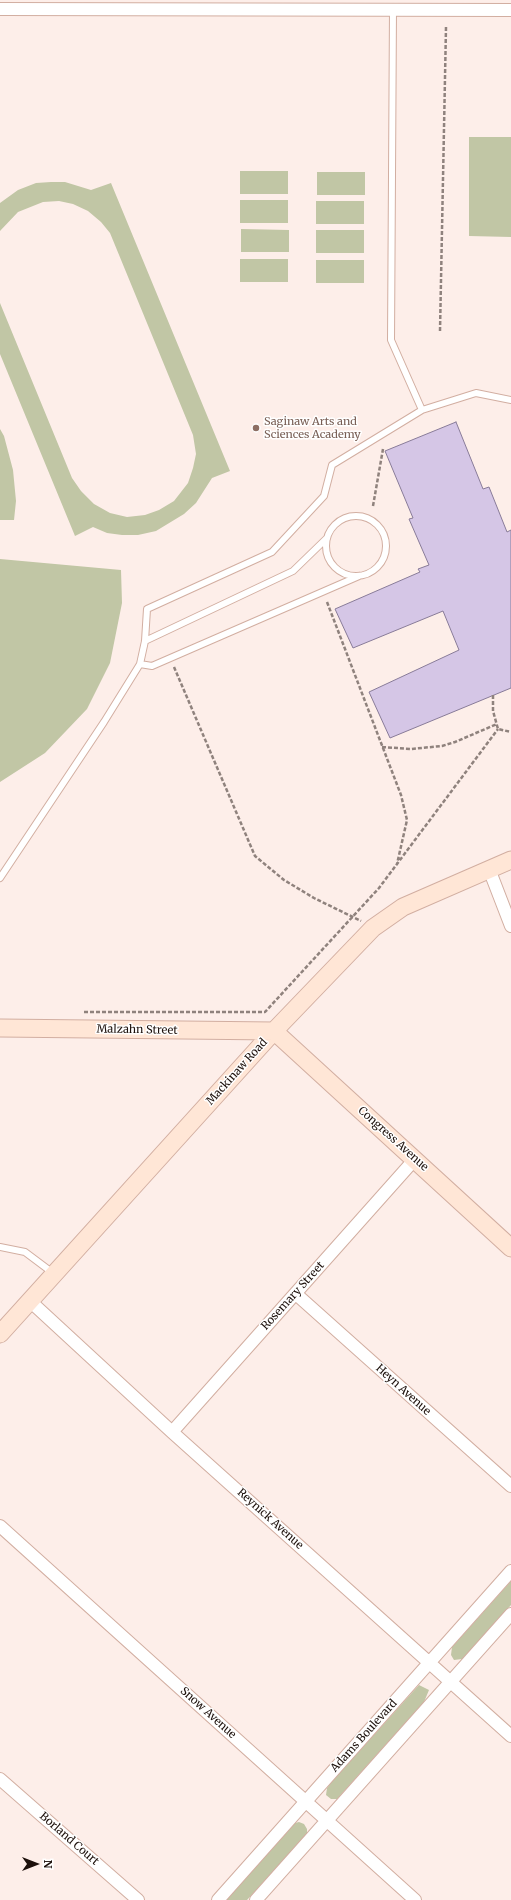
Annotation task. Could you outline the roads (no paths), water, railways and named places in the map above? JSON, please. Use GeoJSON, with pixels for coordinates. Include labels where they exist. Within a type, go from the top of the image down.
{"type":"FeatureCollection","features":[{"type":"Feature","properties":{"kind":"street"},"geometry":{"type":"LineString","coordinates":[[0,9],[397,6],[511,10]]}},
{"type":"Feature","properties":{"kind":"street","name":"Mackinaw Road"},"geometry":{"type":"LineString","coordinates":[[0,1334],[274,1031],[373,928],[403,907],[511,860]]}},
{"type":"Feature","properties":{"kind":"street"},"geometry":{"type":"LineString","coordinates":[[488,869],[511,926]]}},
{"type":"Feature","properties":{"kind":"street","name":"Malzahn Street"},"geometry":{"type":"LineString","coordinates":[[0,1028],[274,1031]]}},
{"type":"Feature","properties":{"kind":"street","name":"Congress Avenue"},"geometry":{"type":"LineString","coordinates":[[274,1031],[511,1248]]}},
{"type":"Feature","properties":{"kind":"street","name":"Rosemary Street"},"geometry":{"type":"LineString","coordinates":[[172,1432],[296,1294],[414,1159]]}},
{"type":"Feature","properties":{"kind":"street","name":"Heyn Avenue"},"geometry":{"type":"LineString","coordinates":[[296,1294],[511,1486]]}},
{"type":"Feature","properties":{"kind":"street","name":"Reynick Avenue"},"geometry":{"type":"LineString","coordinates":[[30,1301],[172,1432],[511,1736]]}},
{"type":"Feature","properties":{"kind":"street","name":"Snow Avenue"},"geometry":{"type":"LineString","coordinates":[[0,1526],[415,1900]]}},
{"type":"Feature","properties":{"kind":"street","name":"Adams Boulevard"},"geometry":{"type":"LineString","coordinates":[[218,1900],[511,1572]]}},
{"type":"Feature","properties":{"kind":"street"},"geometry":{"type":"LineString","coordinates":[[256,1900],[511,1614]]}},
{"type":"Feature","properties":{"kind":"street","name":"Borland Court"},"geometry":{"type":"LineString","coordinates":[[0,1779],[138,1900]]}},
{"type":"Feature","properties":{"kind":"lane"},"geometry":{"type":"LineString","coordinates":[[397,6],[391,340],[422,410]]}},
{"type":"Feature","properties":{"kind":"lane"},"geometry":{"type":"LineString","coordinates":[[0,878],[104,722],[140,664],[145,641],[147,609],[272,552],[324,496],[332,464],[422,410],[476,393],[511,400]]}},
{"type":"Feature","properties":{"kind":"lane"},"geometry":{"type":"LineString","coordinates":[[140,664],[152,666],[359,576],[368,574],[383,561],[386,552],[384,533],[377,524],[369,518],[359,516],[349,517],[339,521],[332,528],[327,538],[293,571],[145,641]]}},
{"type":"Feature","properties":{"kind":"lane"},"geometry":{"type":"LineString","coordinates":[[327,538],[326,548],[328,558],[333,566],[340,572],[350,576],[359,576]]}},
{"type":"Feature","properties":{"kind":"lane"},"geometry":{"type":"LineString","coordinates":[[0,1247],[25,1252],[54,1274]]}},
{"type":"Feature","properties":{"kind":"place","name":"Saginaw Arts and Sciences Academy"},"geometry":{"type":"Point","coordinates":[256,428]}}]}
